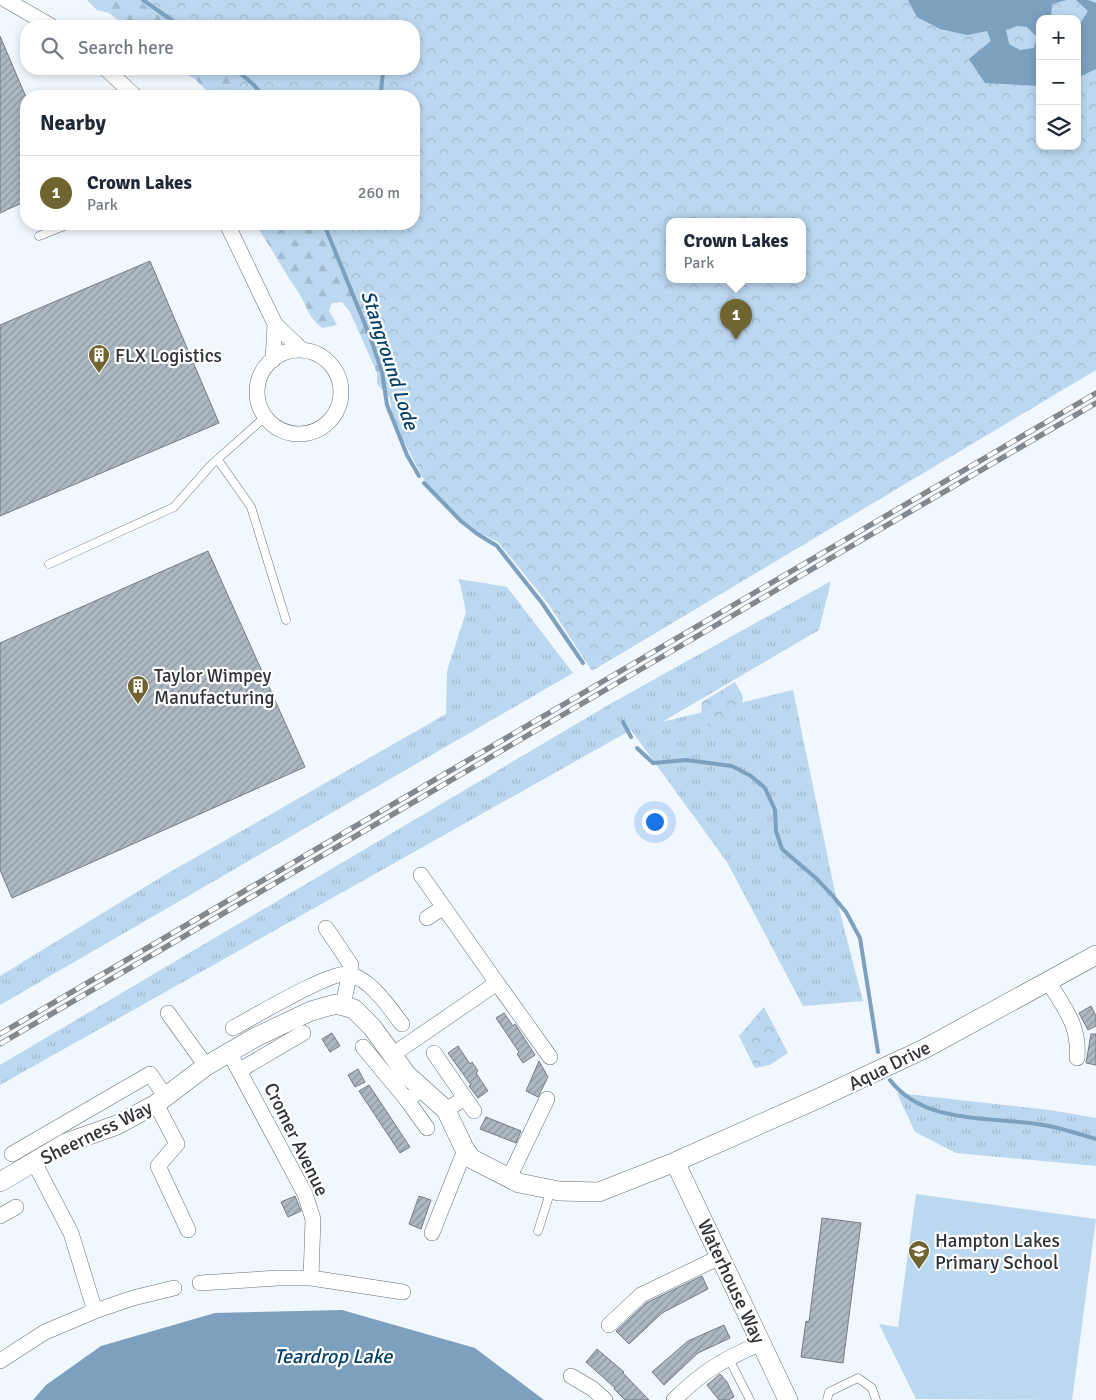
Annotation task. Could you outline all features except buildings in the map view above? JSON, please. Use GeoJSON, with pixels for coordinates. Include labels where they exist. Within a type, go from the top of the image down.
{"type":"FeatureCollection","features":[{"type":"Feature","properties":{"kind":"street"},"geometry":{"type":"LineString","coordinates":[[6,0],[41,20]]}},
{"type":"Feature","properties":{"kind":"street"},"geometry":{"type":"LineString","coordinates":[[112,75],[129,90]]}},
{"type":"Feature","properties":{"kind":"street"},"geometry":{"type":"LineString","coordinates":[[230,230],[275,324],[302,350],[322,357],[337,372],[342,393],[337,413],[322,429],[302,435],[281,431],[265,417],[257,398],[260,377],[273,360],[287,352],[302,350]]}},
{"type":"Feature","properties":{"kind":"street"},"geometry":{"type":"LineString","coordinates":[[273,360],[275,324]]}},
{"type":"Feature","properties":{"kind":"street"},"geometry":{"type":"LineString","coordinates":[[420,875],[550,1057]]}},
{"type":"Feature","properties":{"kind":"street"},"geometry":{"type":"LineString","coordinates":[[427,918],[444,907]]}},
{"type":"Feature","properties":{"kind":"street"},"geometry":{"type":"LineString","coordinates":[[326,928],[352,965],[343,1006],[354,1009],[372,1027],[392,1055],[414,1095],[427,1128]]}},
{"type":"Feature","properties":{"kind":"street","name":"Aqua Drive"},"geometry":{"type":"LineString","coordinates":[[675,1162],[926,1048],[1096,955]]}},
{"type":"Feature","properties":{"kind":"street"},"geometry":{"type":"LineString","coordinates":[[233,1028],[328,977],[349,974],[370,985],[402,1024]]}},
{"type":"Feature","properties":{"kind":"street"},"geometry":{"type":"LineString","coordinates":[[1048,981],[1076,1028],[1079,1041],[1077,1058]]}},
{"type":"Feature","properties":{"kind":"street"},"geometry":{"type":"LineString","coordinates":[[392,1055],[497,983]]}},
{"type":"Feature","properties":{"kind":"street","name":"Sheerness Way"},"geometry":{"type":"LineString","coordinates":[[0,1182],[66,1143],[117,1125],[161,1100],[206,1066],[230,1052],[311,1011],[336,1004],[343,1006]]}},
{"type":"Feature","properties":{"kind":"street"},"geometry":{"type":"LineString","coordinates":[[168,1013],[206,1066]]}},
{"type":"Feature","properties":{"kind":"street"},"geometry":{"type":"LineString","coordinates":[[240,1070],[303,1033]]}},
{"type":"Feature","properties":{"kind":"street"},"geometry":{"type":"LineString","coordinates":[[363,1047],[414,1095],[446,1110],[465,1150],[472,1159],[519,1183],[551,1189],[598,1192],[675,1162]]}},
{"type":"Feature","properties":{"kind":"street","name":"Cromer Avenue"},"geometry":{"type":"LineString","coordinates":[[230,1052],[305,1194],[313,1219],[312,1278]]}},
{"type":"Feature","properties":{"kind":"street"},"geometry":{"type":"LineString","coordinates":[[434,1053],[474,1111]]}},
{"type":"Feature","properties":{"kind":"street","name":"Sheerness Way"},"geometry":{"type":"LineString","coordinates":[[12,1154],[150,1074],[161,1100]]}},
{"type":"Feature","properties":{"kind":"street"},"geometry":{"type":"LineString","coordinates":[[446,1110],[465,1098]]}},
{"type":"Feature","properties":{"kind":"street"},"geometry":{"type":"LineString","coordinates":[[509,1178],[547,1099]]}},
{"type":"Feature","properties":{"kind":"street"},"geometry":{"type":"LineString","coordinates":[[161,1100],[177,1144],[158,1166],[188,1230]]}},
{"type":"Feature","properties":{"kind":"street"},"geometry":{"type":"LineString","coordinates":[[88,1109],[98,1132]]}},
{"type":"Feature","properties":{"kind":"street"},"geometry":{"type":"LineString","coordinates":[[432,1233],[465,1150]]}},
{"type":"Feature","properties":{"kind":"street"},"geometry":{"type":"LineString","coordinates":[[34,1162],[71,1233],[95,1311]]}},
{"type":"Feature","properties":{"kind":"street","name":"Waterhouse Way"},"geometry":{"type":"LineString","coordinates":[[675,1162],[788,1400]]}},
{"type":"Feature","properties":{"kind":"street"},"geometry":{"type":"LineString","coordinates":[[0,1216],[16,1207]]}},
{"type":"Feature","properties":{"kind":"street"},"geometry":{"type":"LineString","coordinates":[[609,1325],[641,1294],[720,1257]]}},
{"type":"Feature","properties":{"kind":"street"},"geometry":{"type":"LineString","coordinates":[[200,1283],[278,1278],[312,1278],[403,1292]]}},
{"type":"Feature","properties":{"kind":"street"},"geometry":{"type":"LineString","coordinates":[[0,1361],[45,1332],[95,1311],[134,1298],[174,1288]]}},
{"type":"Feature","properties":{"kind":"street"},"geometry":{"type":"LineString","coordinates":[[674,1400],[697,1377],[728,1357],[761,1343]]}},
{"type":"Feature","properties":{"kind":"street"},"geometry":{"type":"LineString","coordinates":[[571,1376],[593,1389],[605,1400]]}},
{"type":"Feature","properties":{"kind":"lane"},"geometry":{"type":"LineString","coordinates":[[40,236],[54,230]]}},
{"type":"Feature","properties":{"kind":"lane"},"geometry":{"type":"LineString","coordinates":[[50,564],[174,507],[218,460],[265,417]]}},
{"type":"Feature","properties":{"kind":"lane"},"geometry":{"type":"LineString","coordinates":[[218,460],[251,506],[286,620]]}},
{"type":"Feature","properties":{"kind":"lane"},"geometry":{"type":"LineString","coordinates":[[538,1231],[551,1189]]}},
{"type":"Feature","properties":{"kind":"lane"},"geometry":{"type":"LineString","coordinates":[[728,1357],[750,1400]]}},
{"type":"Feature","properties":{"kind":"lane"},"geometry":{"type":"LineString","coordinates":[[826,1400],[829,1392],[858,1378],[872,1388],[876,1400]]}},
{"type":"Feature","properties":{"kind":"green space"},"geometry":{"type":"Polygon","coordinates":[[[87,0],[177,0],[204,20],[118,20],[109,13],[97,10],[87,0]]]}},
{"type":"Feature","properties":{"kind":"green space"},"geometry":{"type":"Polygon","coordinates":[[[137,0],[1096,0],[1096,370],[592,671],[547,602],[498,542],[474,530],[428,488],[392,418],[388,370],[366,310],[324,230],[420,230],[420,90],[242,90],[227,75],[420,75],[420,20],[165,20],[137,0]]]}},
{"type":"Feature","properties":{"kind":"green space"},"geometry":{"type":"Polygon","coordinates":[[[188,75],[286,75],[320,90],[206,90],[188,75]]]}},
{"type":"Feature","properties":{"kind":"green space"},"geometry":{"type":"Polygon","coordinates":[[[259,230],[389,230],[414,455],[401,437],[403,436],[395,404],[377,384],[377,373],[350,312],[342,302],[332,303],[329,311],[337,325],[323,328],[318,325],[259,230]]]}},
{"type":"Feature","properties":{"kind":"green space"},"geometry":{"type":"Polygon","coordinates":[[[459,579],[507,587],[573,673],[0,1005],[0,976],[163,876],[446,714],[447,671],[466,612],[459,579]]]}},
{"type":"Feature","properties":{"kind":"green space"},"geometry":{"type":"Polygon","coordinates":[[[831,581],[819,630],[662,722],[793,690],[836,897],[863,1001],[803,1006],[727,862],[631,730],[0,1085],[0,1065],[610,704],[831,581]]]}},
{"type":"Feature","properties":{"kind":"green space"},"geometry":{"type":"Polygon","coordinates":[[[735,682],[743,697],[740,715],[710,727],[701,717],[702,702],[735,682]]]}},
{"type":"Feature","properties":{"kind":"green space"},"geometry":{"type":"Polygon","coordinates":[[[764,1007],[788,1053],[770,1065],[755,1068],[739,1036],[764,1007]]]}},
{"type":"Feature","properties":{"kind":"green space"},"geometry":{"type":"Polygon","coordinates":[[[897,1093],[1050,1110],[1096,1118],[1096,1166],[956,1153],[915,1132],[897,1093]]]}},
{"type":"Feature","properties":{"kind":"green space"},"geometry":{"type":"Polygon","coordinates":[[[916,1194],[1096,1219],[1072,1400],[916,1399],[879,1324],[898,1327],[916,1194]]]}},
{"type":"Feature","properties":{"kind":"water"},"geometry":{"type":"Polygon","coordinates":[[[908,0],[1067,0],[1052,4],[1051,15],[1036,15],[1036,36],[1027,27],[1017,26],[1006,30],[1009,44],[1020,50],[1034,48],[1036,41],[1036,86],[985,83],[969,59],[991,41],[987,31],[967,35],[940,29],[917,17],[908,0]]]}},
{"type":"Feature","properties":{"kind":"water"},"geometry":{"type":"Polygon","coordinates":[[[1076,0],[1088,0],[1096,3],[1096,69],[1081,76],[1081,22],[1088,11],[1076,0]]]}},
{"type":"Feature","properties":{"kind":"water","name":"Teardrop Lake"},"geometry":{"type":"Polygon","coordinates":[[[342,1310],[475,1348],[544,1400],[33,1400],[46,1385],[101,1346],[215,1313],[342,1310]]]}},
{"type":"Feature","properties":{"kind":"waterway","name":"Stanground Lode"},"geometry":{"type":"LineString","coordinates":[[143,0],[171,20]]}},
{"type":"Feature","properties":{"kind":"waterway","name":"Stanground Lode"},"geometry":{"type":"LineString","coordinates":[[242,75],[258,90]]}},
{"type":"Feature","properties":{"kind":"waterway"},"geometry":{"type":"LineString","coordinates":[[381,90],[383,75]]}},
{"type":"Feature","properties":{"kind":"waterway","name":"Stanground Lode"},"geometry":{"type":"LineString","coordinates":[[326,230],[371,339],[382,372],[387,405],[407,455],[419,476]]}},
{"type":"Feature","properties":{"kind":"waterway","name":"Stanground Lode"},"geometry":{"type":"LineString","coordinates":[[424,483],[461,521],[497,546],[542,603],[583,663]]}},
{"type":"Feature","properties":{"kind":"waterway"},"geometry":{"type":"LineString","coordinates":[[623,722],[631,737]]}},
{"type":"Feature","properties":{"kind":"waterway","name":"Stanground Lode"},"geometry":{"type":"LineString","coordinates":[[637,748],[653,763],[686,760],[732,766],[751,776],[765,788],[775,810],[776,831],[782,849],[817,879],[832,895],[846,912],[860,938],[878,1052]]}},
{"type":"Feature","properties":{"kind":"waterway","name":"Stanground Lode"},"geometry":{"type":"LineString","coordinates":[[890,1080],[905,1095],[922,1105],[941,1112],[982,1119],[1044,1125],[1096,1139]]}},
{"type":"Feature","properties":{"kind":"railway"},"geometry":{"type":"LineString","coordinates":[[0,1034],[1096,393]]}},
{"type":"Feature","properties":{"kind":"railway"},"geometry":{"type":"LineString","coordinates":[[0,1044],[1096,403]]}},
{"type":"Feature","properties":{"kind":"place","name":"Crown Lakes"},"geometry":{"type":"Point","coordinates":[736,340]}},
{"type":"Feature","properties":{"kind":"place","name":"FLX Logistics"},"geometry":{"type":"Point","coordinates":[99,374]}},
{"type":"Feature","properties":{"kind":"place","name":"Taylor Wimpey Manufacturing"},"geometry":{"type":"Point","coordinates":[138,705]}},
{"type":"Feature","properties":{"kind":"place","name":"Hampton Lakes Primary School"},"geometry":{"type":"Point","coordinates":[919,1270]}}]}
